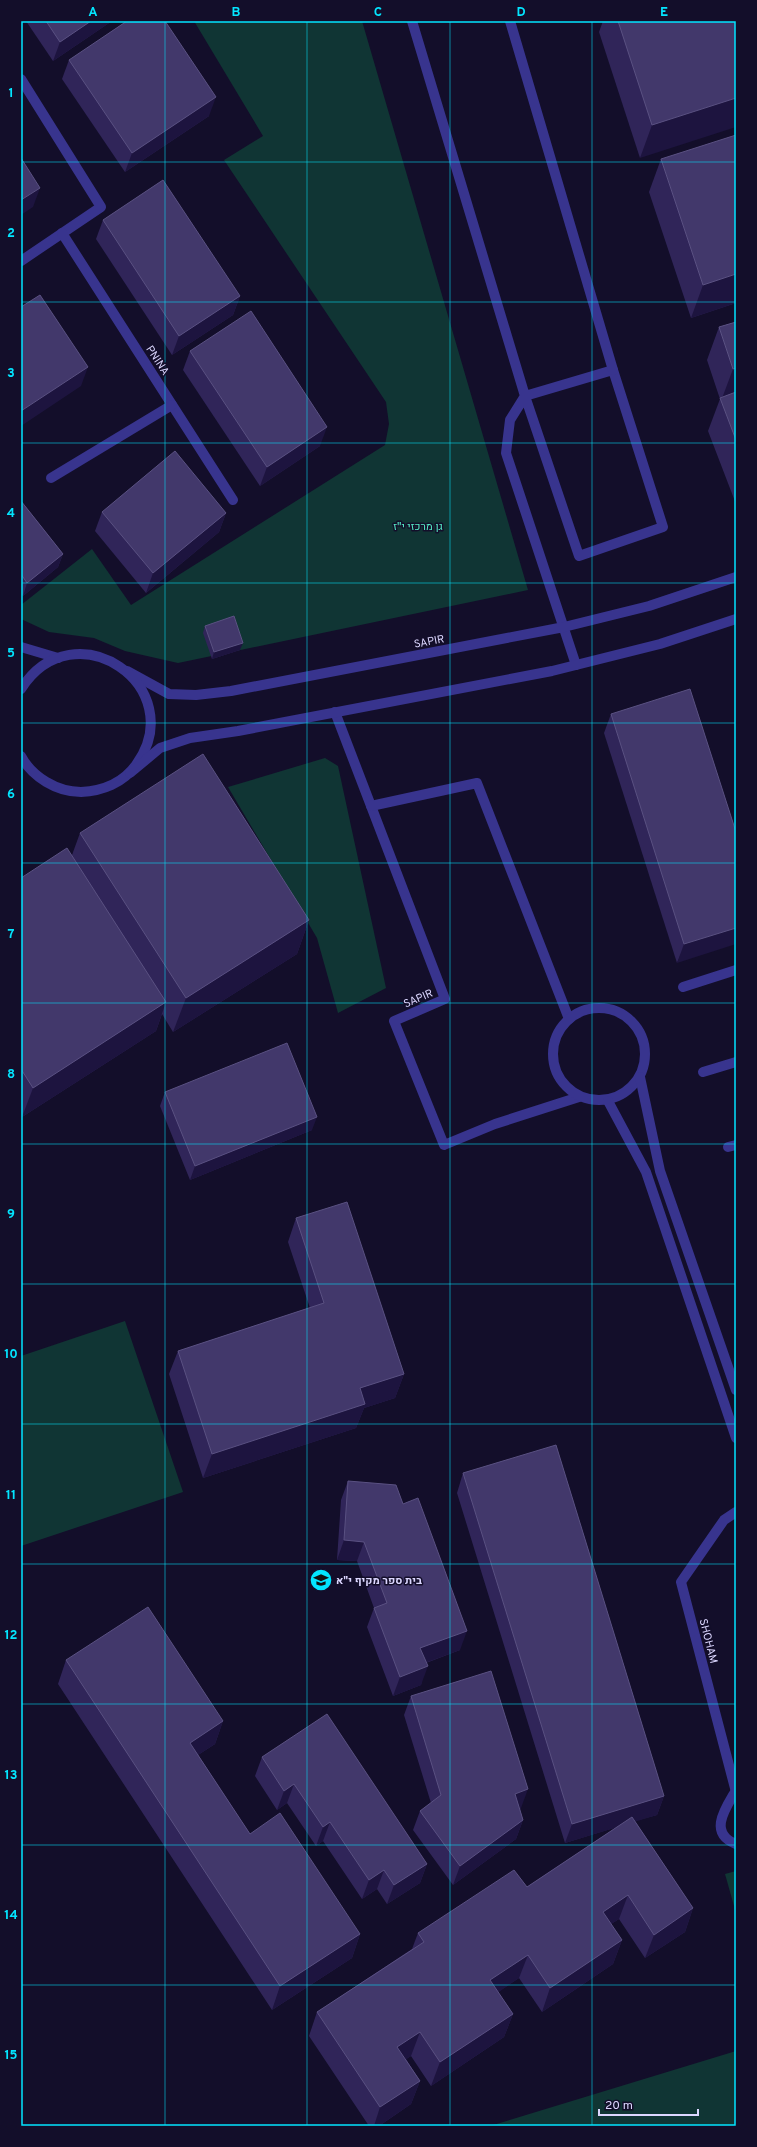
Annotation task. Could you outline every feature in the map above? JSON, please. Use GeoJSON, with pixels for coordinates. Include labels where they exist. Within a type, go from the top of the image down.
{"type":"FeatureCollection","features":[{"type":"Feature","properties":{"kind":"street"},"geometry":{"type":"LineString","coordinates":[[412,21],[525,396],[579,556],[663,527],[613,370],[510,21]]}},
{"type":"Feature","properties":{"kind":"street"},"geometry":{"type":"LineString","coordinates":[[21,79],[101,207],[21,261]]}},
{"type":"Feature","properties":{"kind":"street","name":"PNINA"},"geometry":{"type":"LineString","coordinates":[[62,233],[233,500]]}},
{"type":"Feature","properties":{"kind":"street"},"geometry":{"type":"LineString","coordinates":[[576,665],[506,453],[510,420],[525,396],[613,370]]}},
{"type":"Feature","properties":{"kind":"street"},"geometry":{"type":"LineString","coordinates":[[51,478],[172,405]]}},
{"type":"Feature","properties":{"kind":"street","name":"SAPIR"},"geometry":{"type":"LineString","coordinates":[[126,671],[169,694],[196,695],[231,691],[564,627],[649,606],[736,577]]}},
{"type":"Feature","properties":{"kind":"street"},"geometry":{"type":"LineString","coordinates":[[21,757],[35,774],[52,786],[73,792],[93,792],[113,785],[160,748],[190,738],[238,731],[576,665],[660,644],[736,619]]}},
{"type":"Feature","properties":{"kind":"street"},"geometry":{"type":"LineString","coordinates":[[21,647],[58,658]]}},
{"type":"Feature","properties":{"kind":"street"},"geometry":{"type":"LineString","coordinates":[[21,689],[37,670],[58,658],[75,654],[94,654],[112,660],[126,671],[142,688],[150,710],[151,732],[144,754],[130,773]]}},
{"type":"Feature","properties":{"kind":"street","name":"SAPIR"},"geometry":{"type":"LineString","coordinates":[[335,712],[446,999],[394,1021],[444,1145],[495,1124],[579,1097]]}},
{"type":"Feature","properties":{"kind":"street"},"geometry":{"type":"LineString","coordinates":[[371,806],[477,784],[569,1018]]}},
{"type":"Feature","properties":{"kind":"street"},"geometry":{"type":"LineString","coordinates":[[683,986],[736,970]]}},
{"type":"Feature","properties":{"kind":"street"},"geometry":{"type":"LineString","coordinates":[[607,1008],[619,1012],[629,1019],[640,1031],[645,1046],[646,1060],[640,1077],[620,1096],[608,1101],[593,1101],[579,1097],[567,1089],[559,1078],[553,1062],[553,1046],[558,1031],[569,1018],[583,1010],[607,1008]]}},
{"type":"Feature","properties":{"kind":"street"},"geometry":{"type":"LineString","coordinates":[[703,1072],[736,1062]]}},
{"type":"Feature","properties":{"kind":"street"},"geometry":{"type":"LineString","coordinates":[[640,1077],[660,1171],[736,1390]]}},
{"type":"Feature","properties":{"kind":"street"},"geometry":{"type":"LineString","coordinates":[[608,1101],[646,1172],[736,1438]]}},
{"type":"Feature","properties":{"kind":"street","name":"SHOHAM"},"geometry":{"type":"LineString","coordinates":[[736,1512],[724,1520],[681,1582],[736,1792]]}},
{"type":"Feature","properties":{"kind":"street"},"geometry":{"type":"LineString","coordinates":[[736,1792],[722,1814],[721,1821],[724,1835],[730,1842],[736,1844]]}},
{"type":"Feature","properties":{"kind":"green space","name":"גן מרכזי י\"ז"},"geometry":{"type":"Polygon","coordinates":[[[194,21],[362,21],[528,590],[178,663],[125,651],[94,638],[49,632],[21,619],[21,605],[92,549],[131,605],[385,445],[389,424],[386,402],[224,160],[263,136],[194,21]]]}},
{"type":"Feature","properties":{"kind":"green space"},"geometry":{"type":"Polygon","coordinates":[[[325,758],[338,766],[386,988],[338,1013],[317,938],[228,787],[325,758]]]}},
{"type":"Feature","properties":{"kind":"green space"},"geometry":{"type":"Polygon","coordinates":[[[125,1321],[183,1492],[21,1546],[21,1356],[125,1321]]]}},
{"type":"Feature","properties":{"kind":"green space"},"geometry":{"type":"Polygon","coordinates":[[[736,1871],[736,1913],[725,1874],[736,1871]]]}},
{"type":"Feature","properties":{"kind":"green space"},"geometry":{"type":"Polygon","coordinates":[[[736,2051],[736,2126],[490,2126],[736,2051]]]}},
{"type":"Feature","properties":{"kind":"building"},"geometry":{"type":"Polygon","coordinates":[[[46,21],[91,21],[60,42],[46,21]]]}},
{"type":"Feature","properties":{"kind":"building"},"geometry":{"type":"Polygon","coordinates":[[[127,21],[165,21],[216,97],[132,153],[69,60],[127,21]]]}},
{"type":"Feature","properties":{"kind":"building"},"geometry":{"type":"Polygon","coordinates":[[[618,21],[736,21],[736,98],[652,125],[618,21]]]}},
{"type":"Feature","properties":{"kind":"building"},"geometry":{"type":"Polygon","coordinates":[[[736,135],[736,274],[703,285],[661,159],[736,135]]]}},
{"type":"Feature","properties":{"kind":"building"},"geometry":{"type":"Polygon","coordinates":[[[21,158],[40,188],[21,200],[21,158]]]}},
{"type":"Feature","properties":{"kind":"building"},"geometry":{"type":"Polygon","coordinates":[[[163,180],[240,296],[179,336],[103,220],[163,180]]]}},
{"type":"Feature","properties":{"kind":"building"},"geometry":{"type":"Polygon","coordinates":[[[40,295],[88,367],[21,411],[21,307],[40,295]]]}},
{"type":"Feature","properties":{"kind":"building"},"geometry":{"type":"Polygon","coordinates":[[[251,311],[327,427],[267,467],[190,351],[251,311]]]}},
{"type":"Feature","properties":{"kind":"building"},"geometry":{"type":"Polygon","coordinates":[[[736,322],[736,368],[733,369],[719,327],[736,322]]]}},
{"type":"Feature","properties":{"kind":"building"},"geometry":{"type":"Polygon","coordinates":[[[736,392],[736,440],[720,398],[736,392]]]}},
{"type":"Feature","properties":{"kind":"building"},"geometry":{"type":"Polygon","coordinates":[[[175,451],[226,513],[153,573],[102,512],[175,451]]]}},
{"type":"Feature","properties":{"kind":"building"},"geometry":{"type":"Polygon","coordinates":[[[21,501],[63,554],[27,583],[21,574],[21,501]]]}},
{"type":"Feature","properties":{"kind":"building"},"geometry":{"type":"Polygon","coordinates":[[[234,616],[243,643],[214,652],[205,626],[234,616]]]}},
{"type":"Feature","properties":{"kind":"building"},"geometry":{"type":"Polygon","coordinates":[[[690,689],[736,832],[736,928],[684,944],[611,714],[690,689]]]}},
{"type":"Feature","properties":{"kind":"building"},"geometry":{"type":"Polygon","coordinates":[[[203,754],[309,920],[186,998],[80,833],[203,754]]]}},
{"type":"Feature","properties":{"kind":"building"},"geometry":{"type":"Polygon","coordinates":[[[67,848],[166,1002],[33,1088],[21,1069],[21,878],[67,848]]]}},
{"type":"Feature","properties":{"kind":"building"},"geometry":{"type":"Polygon","coordinates":[[[287,1043],[317,1117],[195,1166],[165,1092],[287,1043]]]}},
{"type":"Feature","properties":{"kind":"building"},"geometry":{"type":"Polygon","coordinates":[[[347,1202],[404,1374],[360,1388],[365,1404],[212,1454],[178,1351],[324,1303],[296,1218],[347,1202]]]}},
{"type":"Feature","properties":{"kind":"building"},"geometry":{"type":"Polygon","coordinates":[[[556,1445],[664,1796],[572,1824],[463,1473],[556,1445]]]}},
{"type":"Feature","properties":{"kind":"building"},"geometry":{"type":"Polygon","coordinates":[[[348,1481],[396,1485],[403,1504],[418,1498],[467,1631],[420,1648],[428,1666],[400,1677],[374,1608],[387,1603],[364,1542],[344,1540],[348,1481]]]}},
{"type":"Feature","properties":{"kind":"building"},"geometry":{"type":"Polygon","coordinates":[[[148,1607],[223,1721],[190,1743],[250,1834],[280,1813],[360,1934],[280,1986],[66,1660],[148,1607]]]}},
{"type":"Feature","properties":{"kind":"building"},"geometry":{"type":"Polygon","coordinates":[[[491,1671],[528,1789],[515,1794],[523,1820],[460,1866],[420,1811],[441,1795],[411,1696],[491,1671]]]}},
{"type":"Feature","properties":{"kind":"building"},"geometry":{"type":"Polygon","coordinates":[[[327,1714],[427,1864],[394,1885],[384,1870],[369,1880],[330,1822],[323,1827],[294,1784],[284,1791],[262,1757],[327,1714]]]}},
{"type":"Feature","properties":{"kind":"building"},"geometry":{"type":"Polygon","coordinates":[[[632,1817],[693,1908],[654,1935],[628,1895],[603,1912],[622,1940],[550,1988],[528,1955],[490,1980],[513,2014],[440,2062],[420,2032],[397,2047],[420,2081],[380,2107],[317,2012],[424,1942],[418,1933],[514,1870],[527,1887],[632,1817]]]}},
{"type":"Feature","properties":{"kind":"place","name":"בית ספר מקיף י\"א"},"geometry":{"type":"Point","coordinates":[321,1580]}}]}
